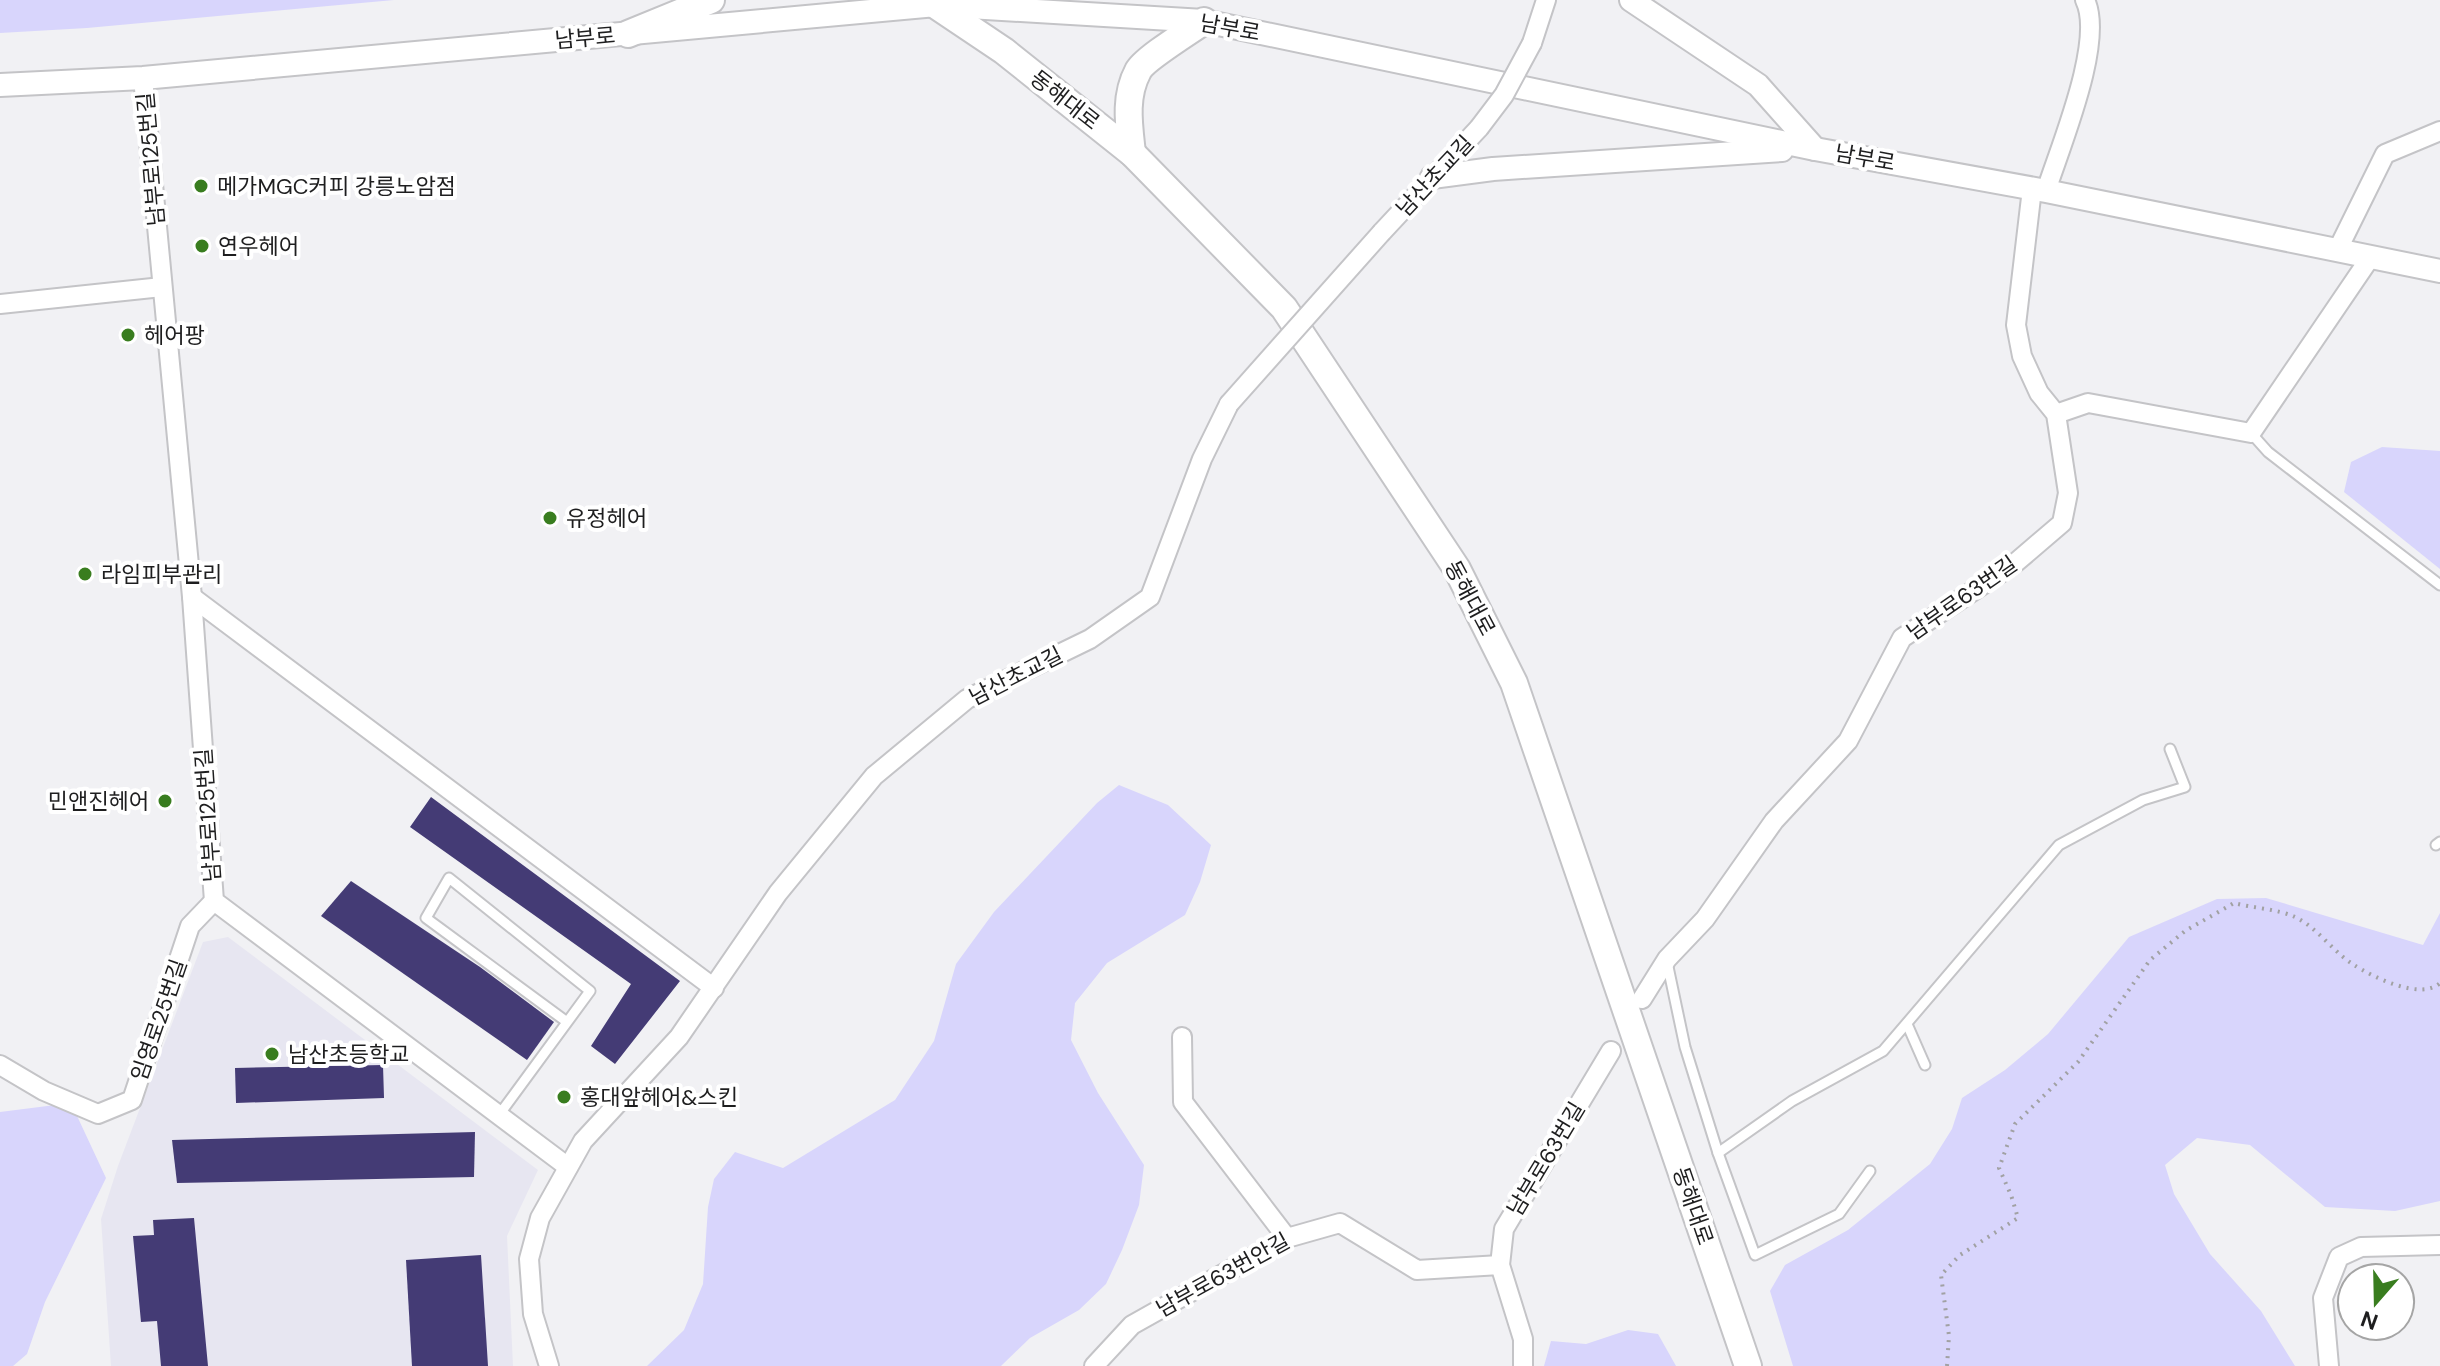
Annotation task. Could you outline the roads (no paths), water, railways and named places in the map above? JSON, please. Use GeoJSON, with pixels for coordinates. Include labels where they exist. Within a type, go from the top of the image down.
{"type":"FeatureCollection","features":[{"type":"Feature","properties":{"kind":"main road"},"geometry":{"type":"LineString","coordinates":[[628,34],[711,0]]}},
{"type":"Feature","properties":{"kind":"main road","name":"동해대로"},"geometry":{"type":"LineString","coordinates":[[932,2],[1004,51],[1132,153],[1284,308],[1457,569],[1514,683],[1748,1366]]}},
{"type":"Feature","properties":{"kind":"main road"},"geometry":{"type":"LineString","coordinates":[[1132,153],[1128,117],[1130,93],[1139,68],[1204,21]]}},
{"type":"Feature","properties":{"kind":"street","name":"남산초교길"},"geometry":{"type":"LineString","coordinates":[[549,1366],[533,1314],[529,1259],[540,1218],[583,1141],[679,1037],[778,893],[874,776],[967,699],[1090,639],[1150,597],[1202,459],[1229,404],[1479,128],[1504,95],[1532,43],[1546,0]]}},
{"type":"Feature","properties":{"kind":"street"},"geometry":{"type":"LineString","coordinates":[[1631,0],[1758,85],[1815,149]]}},
{"type":"Feature","properties":{"kind":"street","name":"남부로63번길"},"geometry":{"type":"LineString","coordinates":[[1642,999],[1667,959],[1705,919],[1774,821],[1848,741],[1902,638],[2014,564],[2062,523],[2068,493],[2056,414],[2039,393],[2022,356],[2016,325],[2039,190],[2089,57],[2089,8],[2085,0]]}},
{"type":"Feature","properties":{"kind":"street","name":"남부로"},"geometry":{"type":"LineString","coordinates":[[0,85],[143,78],[628,34],[932,2],[1204,21],[1815,149],[2039,190],[2440,271]]}},
{"type":"Feature","properties":{"kind":"street","name":"남부로125번길"},"geometry":{"type":"LineString","coordinates":[[143,78],[192,597],[214,901],[568,1167]]}},
{"type":"Feature","properties":{"kind":"street"},"geometry":{"type":"LineString","coordinates":[[2338,249],[2385,154],[2440,131]]}},
{"type":"Feature","properties":{"kind":"street"},"geometry":{"type":"LineString","coordinates":[[1432,177],[1509,167],[1815,149]]}},
{"type":"Feature","properties":{"kind":"street"},"geometry":{"type":"LineString","coordinates":[[2056,414],[2088,403],[2251,433],[2370,258]]}},
{"type":"Feature","properties":{"kind":"street"},"geometry":{"type":"LineString","coordinates":[[0,304],[162,287]]}},
{"type":"Feature","properties":{"kind":"street"},"geometry":{"type":"LineString","coordinates":[[192,597],[714,988]]}},
{"type":"Feature","properties":{"kind":"street","name":"임영로25번길"},"geometry":{"type":"LineString","coordinates":[[4,1071],[98,1114],[132,1100],[190,926],[214,901]]}},
{"type":"Feature","properties":{"kind":"street"},"geometry":{"type":"LineString","coordinates":[[1182,1037],[1183,1102],[1287,1238]]}},
{"type":"Feature","properties":{"kind":"street","name":"남부로63번길"},"geometry":{"type":"LineString","coordinates":[[1523,1366],[1523,1339],[1500,1265],[1504,1229],[1611,1051]]}},
{"type":"Feature","properties":{"kind":"street","name":"남부로63번안길"},"geometry":{"type":"LineString","coordinates":[[1094,1366],[1132,1325],[1287,1238],[1340,1223],[1417,1270],[1500,1265]]}},
{"type":"Feature","properties":{"kind":"street"},"geometry":{"type":"LineString","coordinates":[[2329,1366],[2323,1298],[2339,1257],[2361,1247],[2440,1245]]}},
{"type":"Feature","properties":{"kind":"lane"},"geometry":{"type":"LineString","coordinates":[[2251,433],[2268,452],[2440,585]]}},
{"type":"Feature","properties":{"kind":"lane"},"geometry":{"type":"LineString","coordinates":[[1718,1153],[1792,1101],[1883,1051],[2059,845],[2143,800],[2185,787],[2170,749]]}},
{"type":"Feature","properties":{"kind":"lane"},"geometry":{"type":"LineString","coordinates":[[499,1115],[590,991],[449,878],[426,918],[567,1022]]}},
{"type":"Feature","properties":{"kind":"lane"},"geometry":{"type":"LineString","coordinates":[[1667,959],[1685,1047],[1718,1153],[1755,1255],[1839,1214],[1870,1171]]}},
{"type":"Feature","properties":{"kind":"lane"},"geometry":{"type":"LineString","coordinates":[[1907,1024],[1925,1065]]}},
{"type":"Feature","properties":{"kind":"place","name":"메가MGC커피 강릉노암점"},"geometry":{"type":"Point","coordinates":[201,186]}},
{"type":"Feature","properties":{"kind":"place","name":"연우헤어"},"geometry":{"type":"Point","coordinates":[202,246]}},
{"type":"Feature","properties":{"kind":"place","name":"헤어팡"},"geometry":{"type":"Point","coordinates":[128,335]}},
{"type":"Feature","properties":{"kind":"place","name":"유정헤어"},"geometry":{"type":"Point","coordinates":[550,518]}},
{"type":"Feature","properties":{"kind":"place","name":"라임피부관리"},"geometry":{"type":"Point","coordinates":[85,574]}},
{"type":"Feature","properties":{"kind":"place","name":"민앤진헤어"},"geometry":{"type":"Point","coordinates":[165,801]}},
{"type":"Feature","properties":{"kind":"place","name":"남산초등학교"},"geometry":{"type":"Point","coordinates":[272,1054]}},
{"type":"Feature","properties":{"kind":"place","name":"홍대앞헤어&스킨"},"geometry":{"type":"Point","coordinates":[564,1097]}}]}
